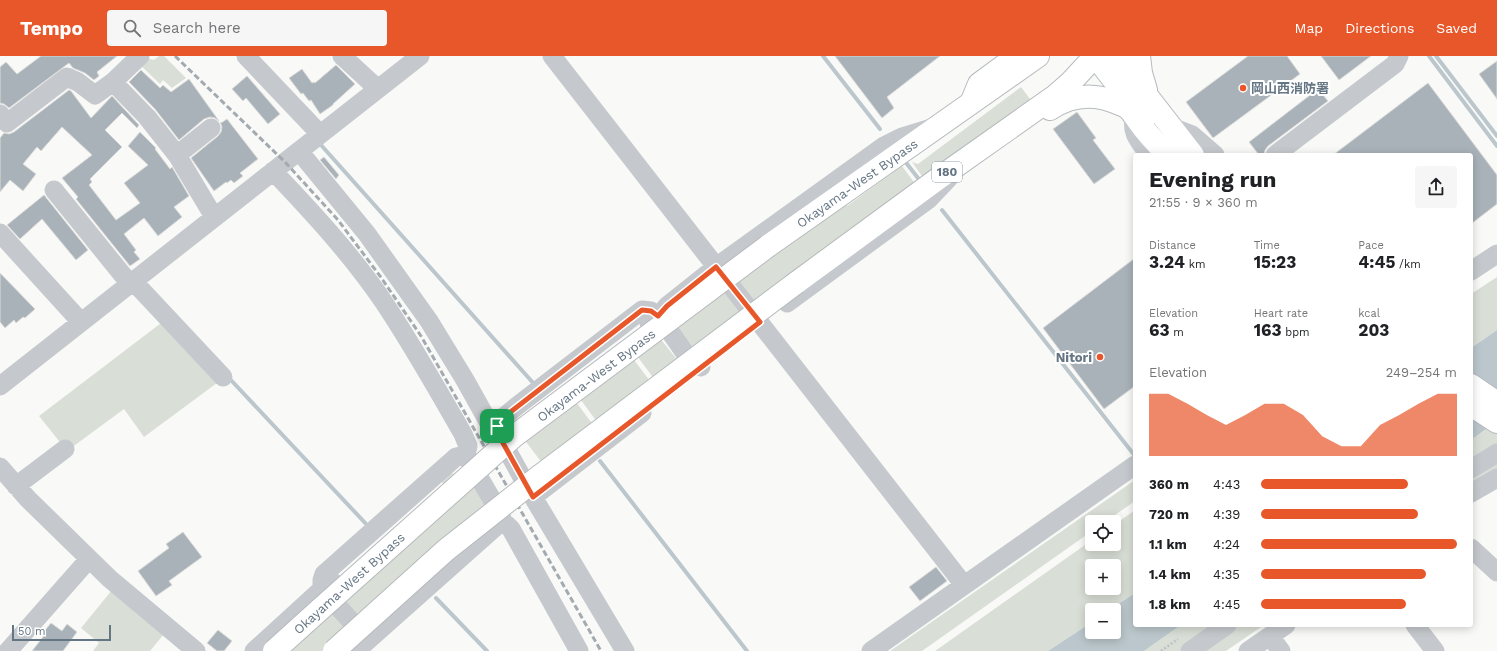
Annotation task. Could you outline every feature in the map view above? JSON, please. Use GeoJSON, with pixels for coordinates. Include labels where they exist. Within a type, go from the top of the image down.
{"type":"FeatureCollection","features":[{"type":"Feature","properties":{"kind":"main road"},"geometry":{"type":"LineString","coordinates":[[972,101],[979,84],[1017,56]]}},
{"type":"Feature","properties":{"kind":"main road","name":"Okayama-West Bypass"},"geometry":{"type":"LineString","coordinates":[[274,651],[513,437],[768,246],[1038,56]]}},
{"type":"Feature","properties":{"kind":"main road"},"geometry":{"type":"LineString","coordinates":[[1095,56],[1103,75],[1131,112],[1167,153]]}},
{"type":"Feature","properties":{"kind":"main road"},"geometry":{"type":"LineString","coordinates":[[1095,56],[1116,82],[1168,153]]}},
{"type":"Feature","properties":{"kind":"main road","name":"180"},"geometry":{"type":"LineString","coordinates":[[334,651],[446,550],[541,475],[796,283],[1054,96],[1071,82],[1095,56]]}},
{"type":"Feature","properties":{"kind":"main road"},"geometry":{"type":"LineString","coordinates":[[1116,56],[1191,153]]}},
{"type":"Feature","properties":{"kind":"main road"},"geometry":{"type":"LineString","coordinates":[[1139,56],[1143,79],[1154,105]]}},
{"type":"Feature","properties":{"kind":"main road"},"geometry":{"type":"LineString","coordinates":[[996,138],[1022,128],[1057,104],[1076,97],[1101,97],[1131,112]]}},
{"type":"Feature","properties":{"kind":"main road"},"geometry":{"type":"LineString","coordinates":[[1473,386],[1497,403]]}},
{"type":"Feature","properties":{"kind":"main road"},"geometry":{"type":"LineString","coordinates":[[1473,406],[1497,422]]}},
{"type":"Feature","properties":{"kind":"street"},"geometry":{"type":"LineString","coordinates":[[0,114],[8,123],[67,77],[78,82],[95,95],[114,82],[140,56]]}},
{"type":"Feature","properties":{"kind":"street"},"geometry":{"type":"LineString","coordinates":[[246,56],[320,134]]}},
{"type":"Feature","properties":{"kind":"street"},"geometry":{"type":"LineString","coordinates":[[342,56],[378,89]]}},
{"type":"Feature","properties":{"kind":"street"},"geometry":{"type":"LineString","coordinates":[[0,386],[420,56]]}},
{"type":"Feature","properties":{"kind":"street"},"geometry":{"type":"LineString","coordinates":[[552,56],[964,585]]}},
{"type":"Feature","properties":{"kind":"street"},"geometry":{"type":"LineString","coordinates":[[1277,153],[1394,64],[1399,56]]}},
{"type":"Feature","properties":{"kind":"street"},"geometry":{"type":"LineString","coordinates":[[114,82],[147,118],[177,155],[214,217]]}},
{"type":"Feature","properties":{"kind":"street"},"geometry":{"type":"LineString","coordinates":[[1131,112],[1135,136],[1148,153]]}},
{"type":"Feature","properties":{"kind":"street"},"geometry":{"type":"LineString","coordinates":[[533,412],[658,316],[667,306],[716,267],[884,146],[902,137],[940,125]]}},
{"type":"Feature","properties":{"kind":"street"},"geometry":{"type":"LineString","coordinates":[[1171,127],[1192,135],[1213,153]]}},
{"type":"Feature","properties":{"kind":"street"},"geometry":{"type":"LineString","coordinates":[[177,155],[211,128]]}},
{"type":"Feature","properties":{"kind":"street"},"geometry":{"type":"LineString","coordinates":[[299,151],[367,234],[429,322],[465,380],[489,423],[497,426]]}},
{"type":"Feature","properties":{"kind":"street"},"geometry":{"type":"LineString","coordinates":[[533,497],[760,322],[874,241],[929,199],[970,156]]}},
{"type":"Feature","properties":{"kind":"street"},"geometry":{"type":"LineString","coordinates":[[273,171],[318,219],[348,254],[383,301],[420,358],[463,434],[468,446],[466,455],[502,519],[500,523],[358,649]]}},
{"type":"Feature","properties":{"kind":"street"},"geometry":{"type":"LineString","coordinates":[[54,190],[131,282],[224,377]]}},
{"type":"Feature","properties":{"kind":"street"},"geometry":{"type":"LineString","coordinates":[[0,233],[81,322]]}},
{"type":"Feature","properties":{"kind":"street"},"geometry":{"type":"LineString","coordinates":[[1473,270],[1497,254]]}},
{"type":"Feature","properties":{"kind":"street"},"geometry":{"type":"LineString","coordinates":[[625,651],[533,497],[502,441],[497,426],[500,420],[517,406],[642,310],[651,311],[658,316],[687,356],[701,367]]}},
{"type":"Feature","properties":{"kind":"street"},"geometry":{"type":"LineString","coordinates":[[16,486],[65,449]]}},
{"type":"Feature","properties":{"kind":"street"},"geometry":{"type":"LineString","coordinates":[[1473,469],[1497,453]]}},
{"type":"Feature","properties":{"kind":"street"},"geometry":{"type":"LineString","coordinates":[[358,649],[361,632],[322,589],[324,574],[456,457],[466,455]]}},
{"type":"Feature","properties":{"kind":"street"},"geometry":{"type":"LineString","coordinates":[[871,651],[1133,466]]}},
{"type":"Feature","properties":{"kind":"street"},"geometry":{"type":"LineString","coordinates":[[0,467],[28,499],[89,559],[133,600],[196,651]]}},
{"type":"Feature","properties":{"kind":"street"},"geometry":{"type":"LineString","coordinates":[[1473,492],[1497,478]]}},
{"type":"Feature","properties":{"kind":"street"},"geometry":{"type":"LineString","coordinates":[[254,651],[322,589],[336,580],[444,486]]}},
{"type":"Feature","properties":{"kind":"street"},"geometry":{"type":"LineString","coordinates":[[500,523],[507,525],[512,529],[579,651]]}},
{"type":"Feature","properties":{"kind":"street"},"geometry":{"type":"LineString","coordinates":[[1473,550],[1497,572]]}},
{"type":"Feature","properties":{"kind":"street"},"geometry":{"type":"LineString","coordinates":[[8,651],[89,559]]}},
{"type":"Feature","properties":{"kind":"street"},"geometry":{"type":"LineString","coordinates":[[1190,651],[1224,627]]}},
{"type":"Feature","properties":{"kind":"street"},"geometry":{"type":"LineString","coordinates":[[1248,651],[1283,627]]}},
{"type":"Feature","properties":{"kind":"street"},"geometry":{"type":"LineString","coordinates":[[1417,627],[1435,651]]}},
{"type":"Feature","properties":{"kind":"street"},"geometry":{"type":"LineString","coordinates":[[1270,636],[1281,651]]}},
{"type":"Feature","properties":{"kind":"shaded area"},"geometry":{"type":"Polygon","coordinates":[[[159,56],[164,56],[186,78],[172,88],[163,80],[160,84],[137,62],[143,57],[154,60],[159,56]]]}},
{"type":"Feature","properties":{"kind":"shaded area"},"geometry":{"type":"Polygon","coordinates":[[[1021,87],[1033,103],[924,179],[912,162],[918,164],[1021,87]]]}},
{"type":"Feature","properties":{"kind":"shaded area"},"geometry":{"type":"Polygon","coordinates":[[[902,166],[916,185],[754,304],[736,280],[846,204],[847,206],[902,166]]]}},
{"type":"Feature","properties":{"kind":"shaded area"},"geometry":{"type":"Polygon","coordinates":[[[715,276],[752,320],[706,358],[687,343],[674,323],[715,276]]]}},
{"type":"Feature","properties":{"kind":"shaded area"},"geometry":{"type":"Polygon","coordinates":[[[1497,277],[1497,330],[1473,347],[1473,293],[1497,277]]]}},
{"type":"Feature","properties":{"kind":"shaded area"},"geometry":{"type":"Polygon","coordinates":[[[165,320],[221,380],[144,437],[124,409],[67,451],[39,416],[165,320]]]}},
{"type":"Feature","properties":{"kind":"shaded area"},"geometry":{"type":"Polygon","coordinates":[[[647,330],[659,337],[679,362],[691,370],[552,476],[517,430],[647,330]],[[629,345],[625,348],[659,393],[663,391],[629,345]],[[572,388],[568,391],[602,437],[606,434],[572,388]]]}},
{"type":"Feature","properties":{"kind":"shaded area"},"geometry":{"type":"Polygon","coordinates":[[[1497,330],[1497,421],[1473,439],[1473,347],[1497,330]]]}},
{"type":"Feature","properties":{"kind":"shaded area"},"geometry":{"type":"Polygon","coordinates":[[[1497,421],[1497,470],[1473,484],[1473,439],[1497,421]]]}},
{"type":"Feature","properties":{"kind":"shaded area"},"geometry":{"type":"Polygon","coordinates":[[[468,470],[495,515],[367,636],[334,588],[446,488],[438,477],[468,470]]]}},
{"type":"Feature","properties":{"kind":"shaded area"},"geometry":{"type":"Polygon","coordinates":[[[1133,481],[1133,502],[1115,515],[1085,515],[1085,536],[922,651],[890,651],[1133,481]]]}},
{"type":"Feature","properties":{"kind":"shaded area"},"geometry":{"type":"Polygon","coordinates":[[[1133,511],[1133,594],[1120,603],[1085,603],[1085,627],[1048,651],[935,651],[1085,545],[1085,551],[1121,551],[1121,520],[1133,511]]]}},
{"type":"Feature","properties":{"kind":"shaded area"},"geometry":{"type":"Polygon","coordinates":[[[112,590],[164,634],[150,651],[93,651],[99,643],[81,628],[112,590]]]}},
{"type":"Feature","properties":{"kind":"shaded area"},"geometry":{"type":"Polygon","coordinates":[[[1133,594],[1133,627],[1178,627],[1144,651],[1048,651],[1085,627],[1085,639],[1121,639],[1121,603],[1120,603],[1133,594]]]}},
{"type":"Feature","properties":{"kind":"shaded area"},"geometry":{"type":"Polygon","coordinates":[[[321,595],[355,636],[349,651],[259,651],[321,595]]]}},
{"type":"Feature","properties":{"kind":"shaded area"},"geometry":{"type":"Polygon","coordinates":[[[1178,627],[1261,627],[1226,651],[1144,651],[1178,627]]]}},
{"type":"Feature","properties":{"kind":"building"},"geometry":{"type":"Polygon","coordinates":[[[41,56],[117,56],[97,72],[99,76],[94,80],[85,73],[73,68],[69,63],[9,108],[0,103],[0,67],[6,62],[17,74],[41,56]]]}},
{"type":"Feature","properties":{"kind":"building"},"geometry":{"type":"Polygon","coordinates":[[[835,56],[940,56],[887,97],[894,108],[882,118],[835,56]]]}},
{"type":"Feature","properties":{"kind":"building","name":"岡山西消防署"},"geometry":{"type":"Polygon","coordinates":[[[1248,56],[1287,56],[1300,74],[1213,138],[1186,102],[1248,56]]]}},
{"type":"Feature","properties":{"kind":"building"},"geometry":{"type":"Polygon","coordinates":[[[1321,56],[1371,56],[1339,80],[1321,56]]]}},
{"type":"Feature","properties":{"kind":"building"},"geometry":{"type":"Polygon","coordinates":[[[1497,61],[1497,99],[1479,74],[1497,61]]]}},
{"type":"Feature","properties":{"kind":"building"},"geometry":{"type":"Polygon","coordinates":[[[336,65],[355,84],[333,105],[320,114],[311,100],[309,101],[303,93],[301,94],[289,78],[302,69],[312,83],[315,83],[336,65]]]}},
{"type":"Feature","properties":{"kind":"building"},"geometry":{"type":"Polygon","coordinates":[[[141,70],[160,88],[163,85],[171,92],[189,79],[219,121],[210,117],[204,119],[179,140],[155,109],[129,82],[141,70]]]}},
{"type":"Feature","properties":{"kind":"building"},"geometry":{"type":"Polygon","coordinates":[[[247,76],[280,114],[268,124],[246,98],[243,101],[232,89],[247,76]]]}},
{"type":"Feature","properties":{"kind":"building"},"geometry":{"type":"Polygon","coordinates":[[[1428,83],[1497,175],[1497,204],[1473,222],[1473,153],[1336,153],[1428,83]]]}},
{"type":"Feature","properties":{"kind":"building"},"geometry":{"type":"Polygon","coordinates":[[[1318,89],[1328,101],[1268,146],[1264,153],[1257,153],[1249,142],[1318,89]]]}},
{"type":"Feature","properties":{"kind":"building"},"geometry":{"type":"Polygon","coordinates":[[[69,90],[91,118],[112,96],[139,125],[137,128],[122,113],[105,130],[122,147],[90,179],[92,182],[89,185],[116,220],[140,203],[124,183],[148,165],[128,146],[140,132],[156,148],[155,149],[170,169],[172,167],[189,196],[174,207],[182,217],[158,236],[144,218],[124,234],[136,250],[134,252],[140,259],[130,266],[76,199],[78,197],[62,178],[92,155],[62,127],[41,151],[37,147],[23,164],[36,174],[23,191],[10,180],[0,192],[0,138],[4,133],[9,134],[14,132],[69,90]]]}},
{"type":"Feature","properties":{"kind":"building"},"geometry":{"type":"Polygon","coordinates":[[[1077,112],[1096,138],[1093,140],[1115,169],[1094,184],[1053,129],[1077,112]]]}},
{"type":"Feature","properties":{"kind":"building"},"geometry":{"type":"Polygon","coordinates":[[[227,119],[258,159],[240,173],[243,176],[234,183],[231,180],[227,183],[226,182],[214,191],[191,158],[218,136],[222,127],[220,122],[221,123],[227,119]]]}},
{"type":"Feature","properties":{"kind":"building"},"geometry":{"type":"Polygon","coordinates":[[[324,157],[339,175],[336,179],[320,160],[324,157]]]}},
{"type":"Feature","properties":{"kind":"building"},"geometry":{"type":"Polygon","coordinates":[[[44,195],[88,250],[76,260],[42,219],[20,239],[7,225],[44,195]]]}},
{"type":"Feature","properties":{"kind":"building","name":"Nitori"},"geometry":{"type":"Polygon","coordinates":[[[1133,260],[1133,387],[1104,409],[1043,328],[1133,260]]]}},
{"type":"Feature","properties":{"kind":"building"},"geometry":{"type":"Polygon","coordinates":[[[0,273],[35,309],[25,318],[23,317],[16,323],[14,320],[5,328],[0,322],[0,273]]]}},
{"type":"Feature","properties":{"kind":"building"},"geometry":{"type":"Polygon","coordinates":[[[183,532],[202,557],[169,581],[172,585],[156,596],[138,571],[169,548],[166,544],[183,532]]]}},
{"type":"Feature","properties":{"kind":"building"},"geometry":{"type":"Polygon","coordinates":[[[936,567],[947,581],[920,601],[909,587],[936,567]]]}},
{"type":"Feature","properties":{"kind":"building"},"geometry":{"type":"Polygon","coordinates":[[[51,623],[62,631],[67,624],[77,632],[63,651],[32,651],[43,637],[41,635],[51,623]]]}},
{"type":"Feature","properties":{"kind":"building"},"geometry":{"type":"Polygon","coordinates":[[[218,630],[232,641],[224,651],[217,651],[207,643],[218,630]]]}},
{"type":"Feature","properties":{"kind":"waterway"},"geometry":{"type":"LineString","coordinates":[[823,56],[880,129]]}},
{"type":"Feature","properties":{"kind":"waterway"},"geometry":{"type":"LineString","coordinates":[[1429,56],[1497,146]]}},
{"type":"Feature","properties":{"kind":"waterway"},"geometry":{"type":"LineString","coordinates":[[1436,56],[1497,136]]}},
{"type":"Feature","properties":{"kind":"waterway"},"geometry":{"type":"LineString","coordinates":[[321,145],[535,385]]}},
{"type":"Feature","properties":{"kind":"waterway"},"geometry":{"type":"LineString","coordinates":[[904,160],[921,182]]}},
{"type":"Feature","properties":{"kind":"waterway"},"geometry":{"type":"LineString","coordinates":[[942,210],[1133,453]]}},
{"type":"Feature","properties":{"kind":"waterway"},"geometry":{"type":"LineString","coordinates":[[229,378],[368,526]]}},
{"type":"Feature","properties":{"kind":"waterway"},"geometry":{"type":"LineString","coordinates":[[600,461],[747,651]]}},
{"type":"Feature","properties":{"kind":"waterway"},"geometry":{"type":"LineString","coordinates":[[436,598],[487,651]]}},
{"type":"Feature","properties":{"kind":"railway"},"geometry":{"type":"LineString","coordinates":[[175,56],[285,162],[338,220],[380,276],[421,336],[601,651]]}},
{"type":"Feature","properties":{"kind":"place","name":"岡山西消防署"},"geometry":{"type":"Point","coordinates":[1243,88]}},
{"type":"Feature","properties":{"kind":"place","name":"Nitori"},"geometry":{"type":"Point","coordinates":[1100,357]}},
{"type":"Feature","properties":{"kind":"route"},"geometry":{"type":"LineString","coordinates":[[716,267],[760,322],[533,497],[498,434],[497,426],[500,420],[517,406],[642,310],[651,311],[658,316],[667,306],[716,267]]}}]}
